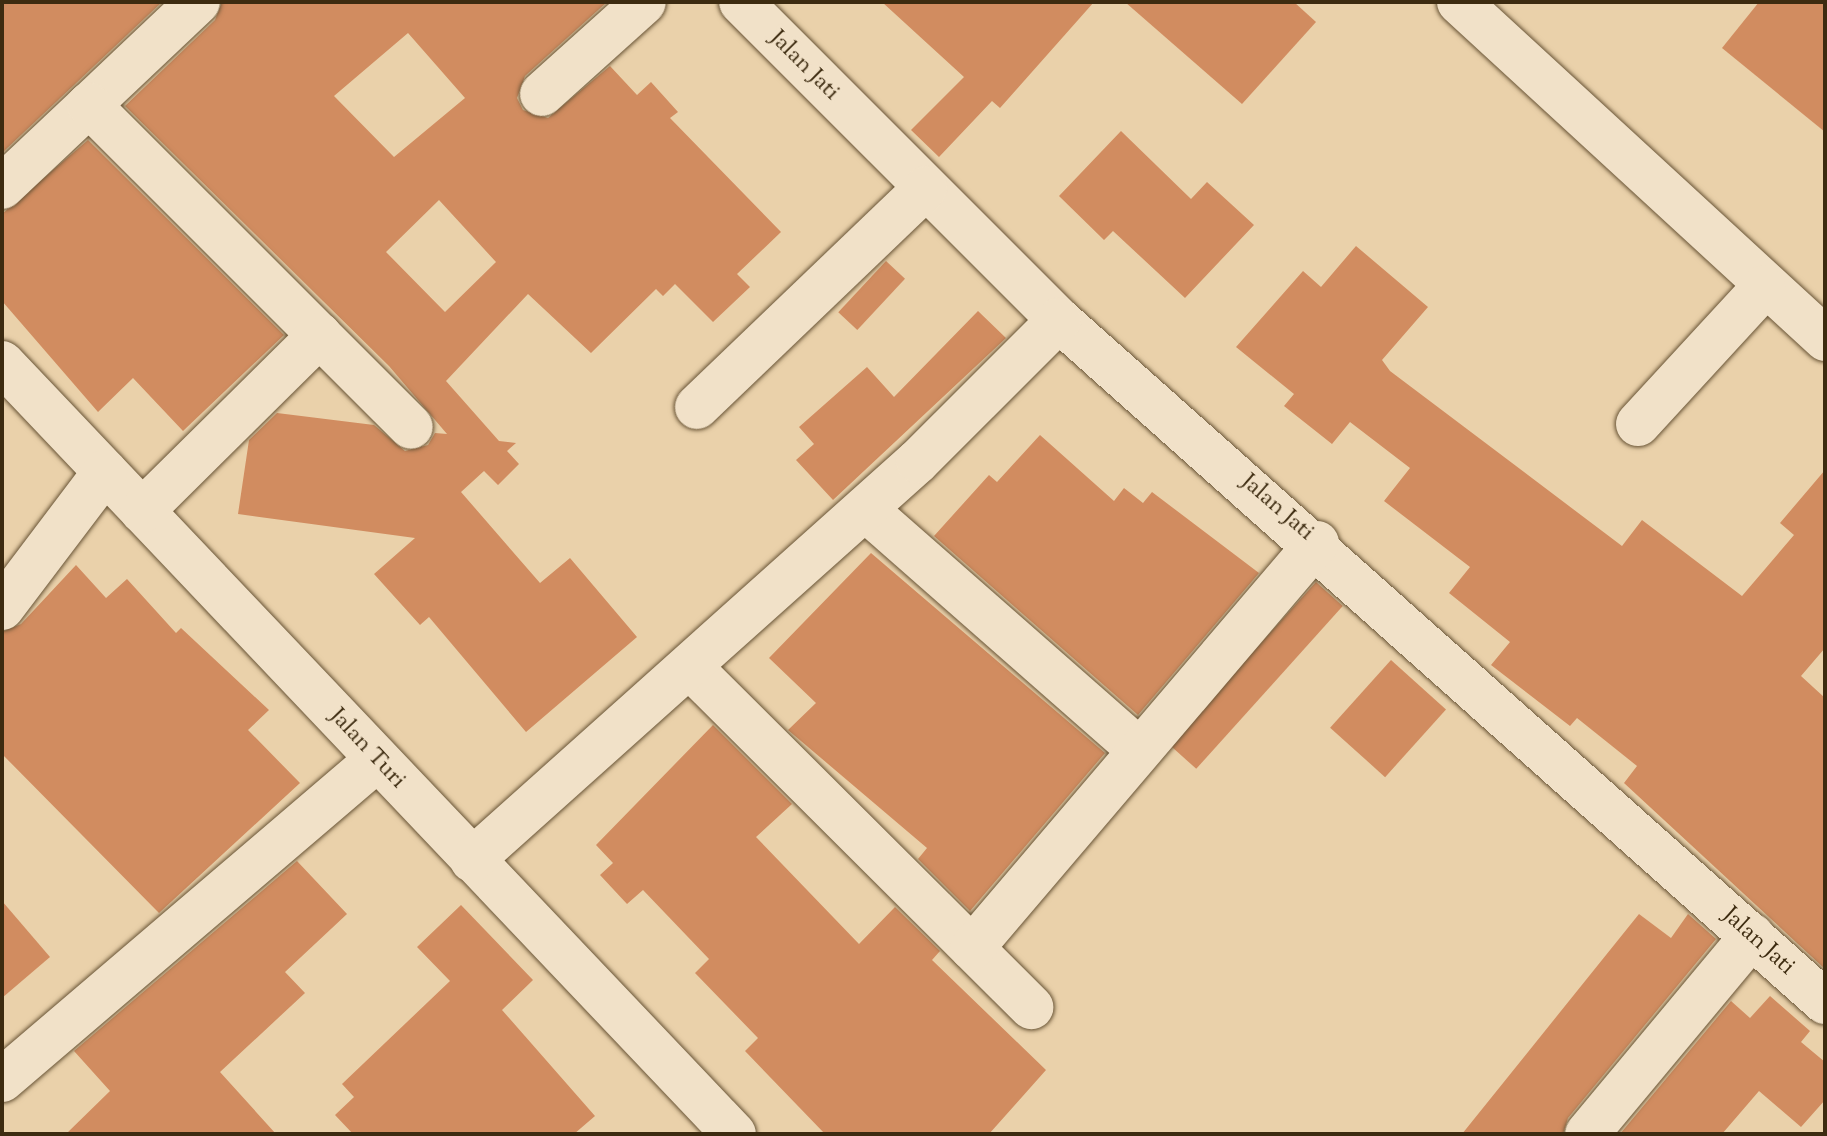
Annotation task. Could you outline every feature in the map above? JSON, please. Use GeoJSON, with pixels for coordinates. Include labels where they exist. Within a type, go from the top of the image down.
{"type":"FeatureCollection","features":[{"type":"Feature","properties":{"kind":"street"},"geometry":{"type":"LineString","coordinates":[[2,187],[198,2]]}},
{"type":"Feature","properties":{"kind":"street"},"geometry":{"type":"LineString","coordinates":[[542,94],[644,2]]}},
{"type":"Feature","properties":{"kind":"street","name":"Jalan Jati"},"geometry":{"type":"LineString","coordinates":[[741,2],[1059,320],[1317,543],[1825,1002]]}},
{"type":"Feature","properties":{"kind":"street"},"geometry":{"type":"LineString","coordinates":[[1459,2],[1763,288],[1825,339]]}},
{"type":"Feature","properties":{"kind":"street"},"geometry":{"type":"LineString","coordinates":[[89,105],[411,427]]}},
{"type":"Feature","properties":{"kind":"street"},"geometry":{"type":"LineString","coordinates":[[697,407],[925,188]]}},
{"type":"Feature","properties":{"kind":"street"},"geometry":{"type":"LineString","coordinates":[[1638,424],[1763,288]]}},
{"type":"Feature","properties":{"kind":"street"},"geometry":{"type":"LineString","coordinates":[[472,860],[865,509],[1059,320]]}},
{"type":"Feature","properties":{"kind":"street"},"geometry":{"type":"LineString","coordinates":[[142,511],[320,335]]}},
{"type":"Feature","properties":{"kind":"street","name":"Jalan Turi"},"geometry":{"type":"LineString","coordinates":[[2,363],[734,1134]]}},
{"type":"Feature","properties":{"kind":"street"},"geometry":{"type":"LineString","coordinates":[[2,608],[105,472]]}},
{"type":"Feature","properties":{"kind":"street"},"geometry":{"type":"LineString","coordinates":[[865,509],[1137,748]]}},
{"type":"Feature","properties":{"kind":"street"},"geometry":{"type":"LineString","coordinates":[[972,948],[1137,748],[1317,543]]}},
{"type":"Feature","properties":{"kind":"street"},"geometry":{"type":"LineString","coordinates":[[690,667],[1031,1007]]}},
{"type":"Feature","properties":{"kind":"street"},"geometry":{"type":"LineString","coordinates":[[2,1080],[377,760]]}},
{"type":"Feature","properties":{"kind":"street"},"geometry":{"type":"LineString","coordinates":[[1587,1134],[1752,936]]}},
{"type":"Feature","properties":{"kind":"building"},"geometry":{"type":"Polygon","coordinates":[[[2,2],[162,2],[2,153],[2,2]]]}},
{"type":"Feature","properties":{"kind":"building"},"geometry":{"type":"Polygon","coordinates":[[[222,2],[607,2],[525,76],[517,98],[523,110],[548,118],[610,66],[637,95],[651,82],[678,112],[670,118],[781,232],[737,274],[750,287],[713,322],[675,284],[663,296],[656,289],[591,353],[528,294],[446,381],[499,441],[516,443],[507,451],[519,464],[498,485],[484,471],[461,492],[540,583],[570,558],[637,637],[526,732],[429,617],[420,625],[374,574],[415,538],[238,514],[249,440],[277,413],[374,425],[405,451],[428,445],[435,433],[447,434],[389,366],[125,106],[215,20],[222,2]],[[408,33],[334,96],[394,157],[465,98],[408,33]],[[439,200],[386,252],[445,312],[496,262],[439,200]]]}},
{"type":"Feature","properties":{"kind":"building"},"geometry":{"type":"Polygon","coordinates":[[[882,2],[1094,2],[1000,108],[992,101],[939,157],[911,130],[964,77],[882,2]]]}},
{"type":"Feature","properties":{"kind":"building"},"geometry":{"type":"Polygon","coordinates":[[[1125,2],[1294,2],[1316,22],[1242,104],[1125,2]]]}},
{"type":"Feature","properties":{"kind":"building"},"geometry":{"type":"Polygon","coordinates":[[[1759,2],[1825,2],[1825,132],[1722,48],[1759,2]]]}},
{"type":"Feature","properties":{"kind":"building"},"geometry":{"type":"Polygon","coordinates":[[[1121,131],[1191,199],[1207,182],[1254,225],[1185,298],[1113,231],[1104,240],[1059,196],[1121,131]]]}},
{"type":"Feature","properties":{"kind":"building"},"geometry":{"type":"Polygon","coordinates":[[[88,140],[284,335],[183,431],[133,378],[98,412],[2,301],[2,214],[88,140]]]}},
{"type":"Feature","properties":{"kind":"building"},"geometry":{"type":"Polygon","coordinates":[[[1356,246],[1428,307],[1382,360],[1390,371],[1622,546],[1642,520],[1742,596],[1794,535],[1780,523],[1825,470],[1825,648],[1801,676],[1825,698],[1825,969],[1624,783],[1637,766],[1577,718],[1570,726],[1491,665],[1510,642],[1449,593],[1470,567],[1384,501],[1410,468],[1350,422],[1332,444],[1284,406],[1294,394],[1236,347],[1303,271],[1321,287],[1356,246]]]}},
{"type":"Feature","properties":{"kind":"building"},"geometry":{"type":"Polygon","coordinates":[[[886,261],[905,279],[857,330],[838,312],[886,261]]]}},
{"type":"Feature","properties":{"kind":"building"},"geometry":{"type":"Polygon","coordinates":[[[978,311],[1006,338],[833,500],[796,460],[814,444],[799,427],[867,367],[894,397],[978,311]]]}},
{"type":"Feature","properties":{"kind":"building"},"geometry":{"type":"Polygon","coordinates":[[[1040,435],[1114,501],[1124,488],[1143,503],[1152,492],[1259,573],[1138,715],[934,536],[989,475],[997,482],[1040,435]]]}},
{"type":"Feature","properties":{"kind":"building"},"geometry":{"type":"Polygon","coordinates":[[[871,553],[1105,753],[970,911],[918,859],[927,848],[788,730],[816,703],[769,658],[871,553]]]}},
{"type":"Feature","properties":{"kind":"building"},"geometry":{"type":"Polygon","coordinates":[[[76,565],[106,598],[127,579],[176,633],[181,628],[269,710],[248,730],[300,783],[159,913],[2,754],[2,632],[21,624],[76,565]]]}},
{"type":"Feature","properties":{"kind":"building"},"geometry":{"type":"Polygon","coordinates":[[[1316,582],[1343,606],[1196,769],[1169,745],[1316,582]]]}},
{"type":"Feature","properties":{"kind":"building"},"geometry":{"type":"Polygon","coordinates":[[[1391,660],[1446,710],[1385,777],[1330,728],[1391,660]]]}},
{"type":"Feature","properties":{"kind":"building"},"geometry":{"type":"Polygon","coordinates":[[[713,725],[792,804],[756,837],[859,944],[895,907],[940,951],[932,960],[1046,1070],[989,1134],[825,1134],[745,1051],[758,1038],[695,973],[709,959],[643,890],[627,904],[600,875],[613,863],[596,845],[713,725]]]}},
{"type":"Feature","properties":{"kind":"building"},"geometry":{"type":"Polygon","coordinates":[[[297,861],[347,914],[285,972],[305,993],[220,1072],[276,1134],[66,1134],[110,1091],[74,1051],[297,861]]]}},
{"type":"Feature","properties":{"kind":"building"},"geometry":{"type":"Polygon","coordinates":[[[2,901],[50,957],[2,998],[2,901]]]}},
{"type":"Feature","properties":{"kind":"building"},"geometry":{"type":"Polygon","coordinates":[[[461,905],[533,980],[502,1010],[595,1116],[574,1134],[353,1134],[335,1115],[354,1097],[342,1084],[450,981],[417,947],[461,905]]]}},
{"type":"Feature","properties":{"kind":"building"},"geometry":{"type":"Polygon","coordinates":[[[1639,914],[1671,938],[1688,914],[1716,939],[1568,1118],[1563,1134],[1462,1134],[1639,914]]]}},
{"type":"Feature","properties":{"kind":"building"},"geometry":{"type":"Polygon","coordinates":[[[1770,996],[1810,1031],[1801,1042],[1825,1062],[1825,1100],[1801,1127],[1759,1091],[1722,1134],[1620,1134],[1731,1001],[1750,1018],[1770,996]]]}}]}
